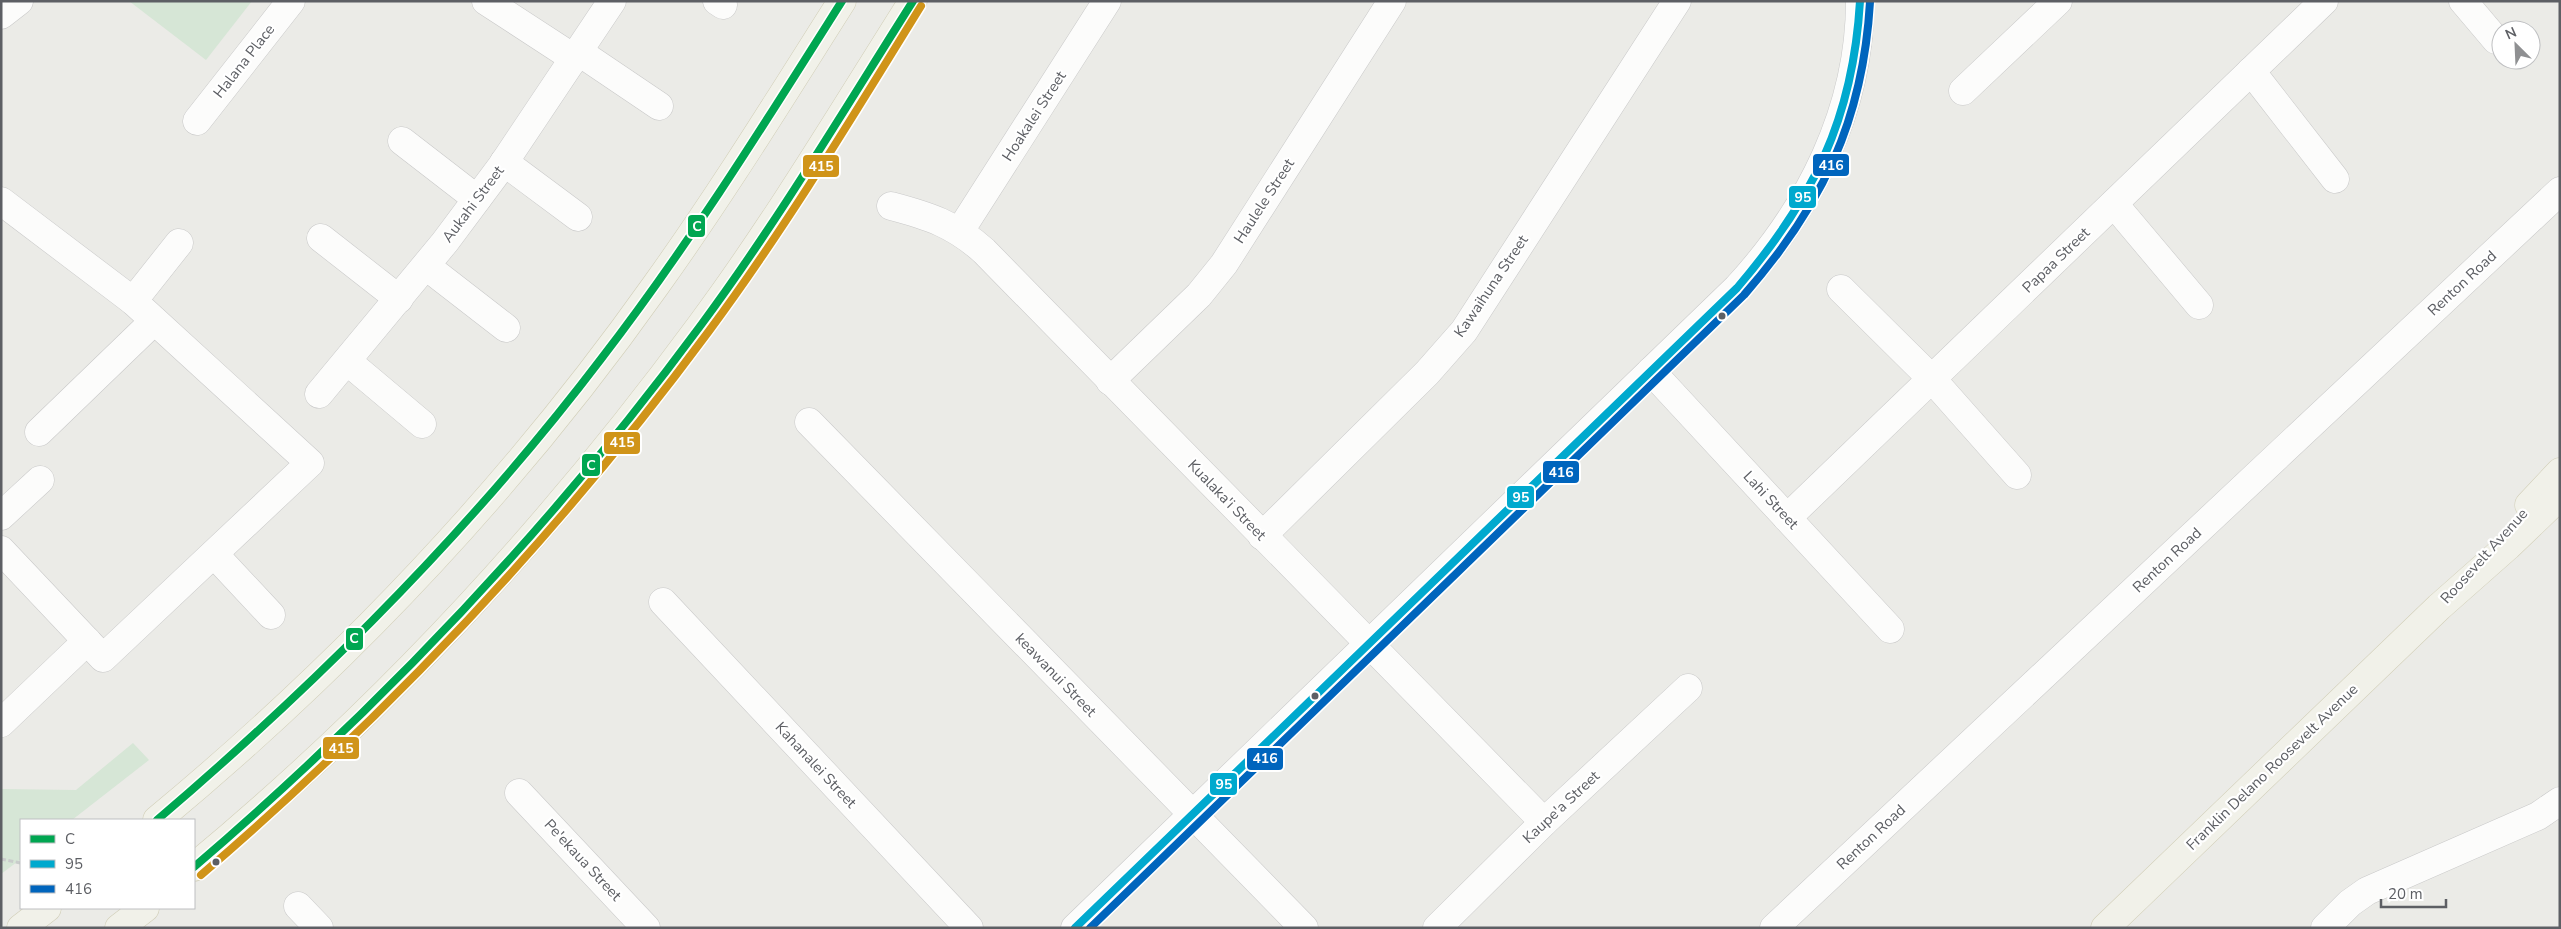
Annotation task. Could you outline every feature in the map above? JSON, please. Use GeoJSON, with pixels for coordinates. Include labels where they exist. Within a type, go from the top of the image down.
{"type":"FeatureCollection","features":[{"type":"Feature","properties":{"kind":"main road"},"geometry":{"type":"LineString","coordinates":[[158,819],[250,740],[324,670],[426,564],[530,447],[594,368],[676,257],[842,1]]}},
{"type":"Feature","properties":{"kind":"main road"},"geometry":{"type":"LineString","coordinates":[[195,866],[290,784],[366,713],[508,564],[576,485],[641,405],[762,238],[913,1]]}},
{"type":"Feature","properties":{"kind":"main road","name":"Roosevelt Avenue"},"geometry":{"type":"LineString","coordinates":[[2439,607],[2498,538],[2560,472]]}},
{"type":"Feature","properties":{"kind":"main road","name":"Roosevelt Avenue"},"geometry":{"type":"LineString","coordinates":[[2439,607],[2508,546],[2560,496]]}},
{"type":"Feature","properties":{"kind":"main road","name":"Franklin Delano Roosevelt Avenue"},"geometry":{"type":"LineString","coordinates":[[2104,928],[2439,607]]}},
{"type":"Feature","properties":{"kind":"main road"},"geometry":{"type":"LineString","coordinates":[[21,928],[47,909]]}},
{"type":"Feature","properties":{"kind":"main road"},"geometry":{"type":"LineString","coordinates":[[119,928],[144,909]]}},
{"type":"Feature","properties":{"kind":"street"},"geometry":{"type":"LineString","coordinates":[[1,15],[19,1]]}},
{"type":"Feature","properties":{"kind":"street","name":"Halana Place"},"geometry":{"type":"LineString","coordinates":[[197,121],[291,1]]}},
{"type":"Feature","properties":{"kind":"street"},"geometry":{"type":"LineString","coordinates":[[486,1],[659,106]]}},
{"type":"Feature","properties":{"kind":"street","name":"Aukahi Street"},"geometry":{"type":"LineString","coordinates":[[319,394],[426,266],[477,199],[577,55],[612,1]]}},
{"type":"Feature","properties":{"kind":"street","name":"Hoakalei Street"},"geometry":{"type":"LineString","coordinates":[[960,231],[1107,1]]}},
{"type":"Feature","properties":{"kind":"street","name":"Haulele Street"},"geometry":{"type":"LineString","coordinates":[[1110,381],[1199,295],[1224,264],[1392,1]]}},
{"type":"Feature","properties":{"kind":"street","name":"Kawaihuna Street"},"geometry":{"type":"LineString","coordinates":[[1262,536],[1427,373],[1464,331],[1677,1]]}},
{"type":"Feature","properties":{"kind":"street"},"geometry":{"type":"LineString","coordinates":[[1075,928],[1761,262],[1801,206],[1832,144],[1843,111],[1857,44],[1860,1]]}},
{"type":"Feature","properties":{"kind":"street"},"geometry":{"type":"LineString","coordinates":[[1963,92],[2058,1]]}},
{"type":"Feature","properties":{"kind":"street","name":"Papaa Street"},"geometry":{"type":"LineString","coordinates":[[1787,518],[2324,1]]}},
{"type":"Feature","properties":{"kind":"street"},"geometry":{"type":"LineString","coordinates":[[2463,1],[2491,34]]}},
{"type":"Feature","properties":{"kind":"street"},"geometry":{"type":"LineString","coordinates":[[2251,71],[2335,179]]}},
{"type":"Feature","properties":{"kind":"street"},"geometry":{"type":"LineString","coordinates":[[402,141],[477,199]]}},
{"type":"Feature","properties":{"kind":"street"},"geometry":{"type":"LineString","coordinates":[[504,162],[578,216]]}},
{"type":"Feature","properties":{"kind":"street","name":"Renton Road"},"geometry":{"type":"LineString","coordinates":[[1774,928],[2560,191]]}},
{"type":"Feature","properties":{"kind":"street"},"geometry":{"type":"LineString","coordinates":[[1,200],[133,301],[310,463],[103,658],[1,550]]}},
{"type":"Feature","properties":{"kind":"street"},"geometry":{"type":"LineString","coordinates":[[2114,204],[2199,305]]}},
{"type":"Feature","properties":{"kind":"street","name":"Kualaka'i Street"},"geometry":{"type":"LineString","coordinates":[[891,206],[931,217],[960,231],[984,251],[1368,645],[1544,822]]}},
{"type":"Feature","properties":{"kind":"street"},"geometry":{"type":"LineString","coordinates":[[321,238],[399,299]]}},
{"type":"Feature","properties":{"kind":"street"},"geometry":{"type":"LineString","coordinates":[[133,301],[179,243]]}},
{"type":"Feature","properties":{"kind":"street"},"geometry":{"type":"LineString","coordinates":[[426,266],[506,328]]}},
{"type":"Feature","properties":{"kind":"street"},"geometry":{"type":"LineString","coordinates":[[1841,289],[1932,379],[2017,475]]}},
{"type":"Feature","properties":{"kind":"street"},"geometry":{"type":"LineString","coordinates":[[39,432],[154,321]]}},
{"type":"Feature","properties":{"kind":"street"},"geometry":{"type":"LineString","coordinates":[[347,361],[422,424]]}},
{"type":"Feature","properties":{"kind":"street","name":"Lahi Street"},"geometry":{"type":"LineString","coordinates":[[1651,370],[1890,629]]}},
{"type":"Feature","properties":{"kind":"street","name":"keawanui Street"},"geometry":{"type":"LineString","coordinates":[[809,422],[1304,928]]}},
{"type":"Feature","properties":{"kind":"street"},"geometry":{"type":"LineString","coordinates":[[1,516],[40,480]]}},
{"type":"Feature","properties":{"kind":"street"},"geometry":{"type":"LineString","coordinates":[[214,554],[271,615]]}},
{"type":"Feature","properties":{"kind":"street","name":"Kahanalei Street"},"geometry":{"type":"LineString","coordinates":[[663,602],[969,928]]}},
{"type":"Feature","properties":{"kind":"street"},"geometry":{"type":"LineString","coordinates":[[1,723],[87,640]]}},
{"type":"Feature","properties":{"kind":"street","name":"Kaupe'a Street"},"geometry":{"type":"LineString","coordinates":[[1437,928],[1544,822],[1688,688]]}},
{"type":"Feature","properties":{"kind":"street","name":"Pe'ekaua Street"},"geometry":{"type":"LineString","coordinates":[[519,793],[646,928]]}},
{"type":"Feature","properties":{"kind":"street"},"geometry":{"type":"LineString","coordinates":[[2325,928],[2350,903],[2367,891],[2538,816],[2560,800]]}},
{"type":"Feature","properties":{"kind":"street"},"geometry":{"type":"LineString","coordinates":[[298,906],[319,928]]}},
{"type":"Feature","properties":{"kind":"path"},"geometry":{"type":"LineString","coordinates":[[1,859],[20,863]]}},
{"type":"Feature","properties":{"kind":"green space"},"geometry":{"type":"Polygon","coordinates":[[[129,1],[252,1],[206,60],[129,1]]]}},
{"type":"Feature","properties":{"kind":"green space"},"geometry":{"type":"Polygon","coordinates":[[[133,743],[149,760],[73,819],[20,819],[20,860],[1,874],[1,789],[76,790],[133,743]]]}},
{"type":"Feature","properties":{"kind":"transit line","name":"C"},"geometry":{"type":"LineString","coordinates":[[158,819],[218,767],[335,658],[500,484],[601,359],[665,272],[755,138],[842,1]]}},
{"type":"Feature","properties":{"kind":"transit line","name":"C"},"geometry":{"type":"LineString","coordinates":[[195,866],[333,742],[399,677],[463,610],[586,472],[701,325],[757,246],[913,1]]}},
{"type":"Feature","properties":{"kind":"transit line","name":"95"},"geometry":{"type":"LineString","coordinates":[[1075,928],[1737,288],[1764,255],[1787,222],[1824,156],[1838,121],[1849,84],[1856,44],[1860,1]]}},
{"type":"Feature","properties":{"kind":"transit line","name":"416"},"geometry":{"type":"LineString","coordinates":[[1090,928],[1744,295],[1772,262],[1816,195],[1834,160],[1848,124],[1866,45],[1870,2]]}},
{"type":"Feature","properties":{"kind":"transit line","name":"415"},"geometry":{"type":"LineString","coordinates":[[201,875],[272,813],[406,684],[533,549],[593,479],[709,331],[765,252],[921,6]]}}]}
